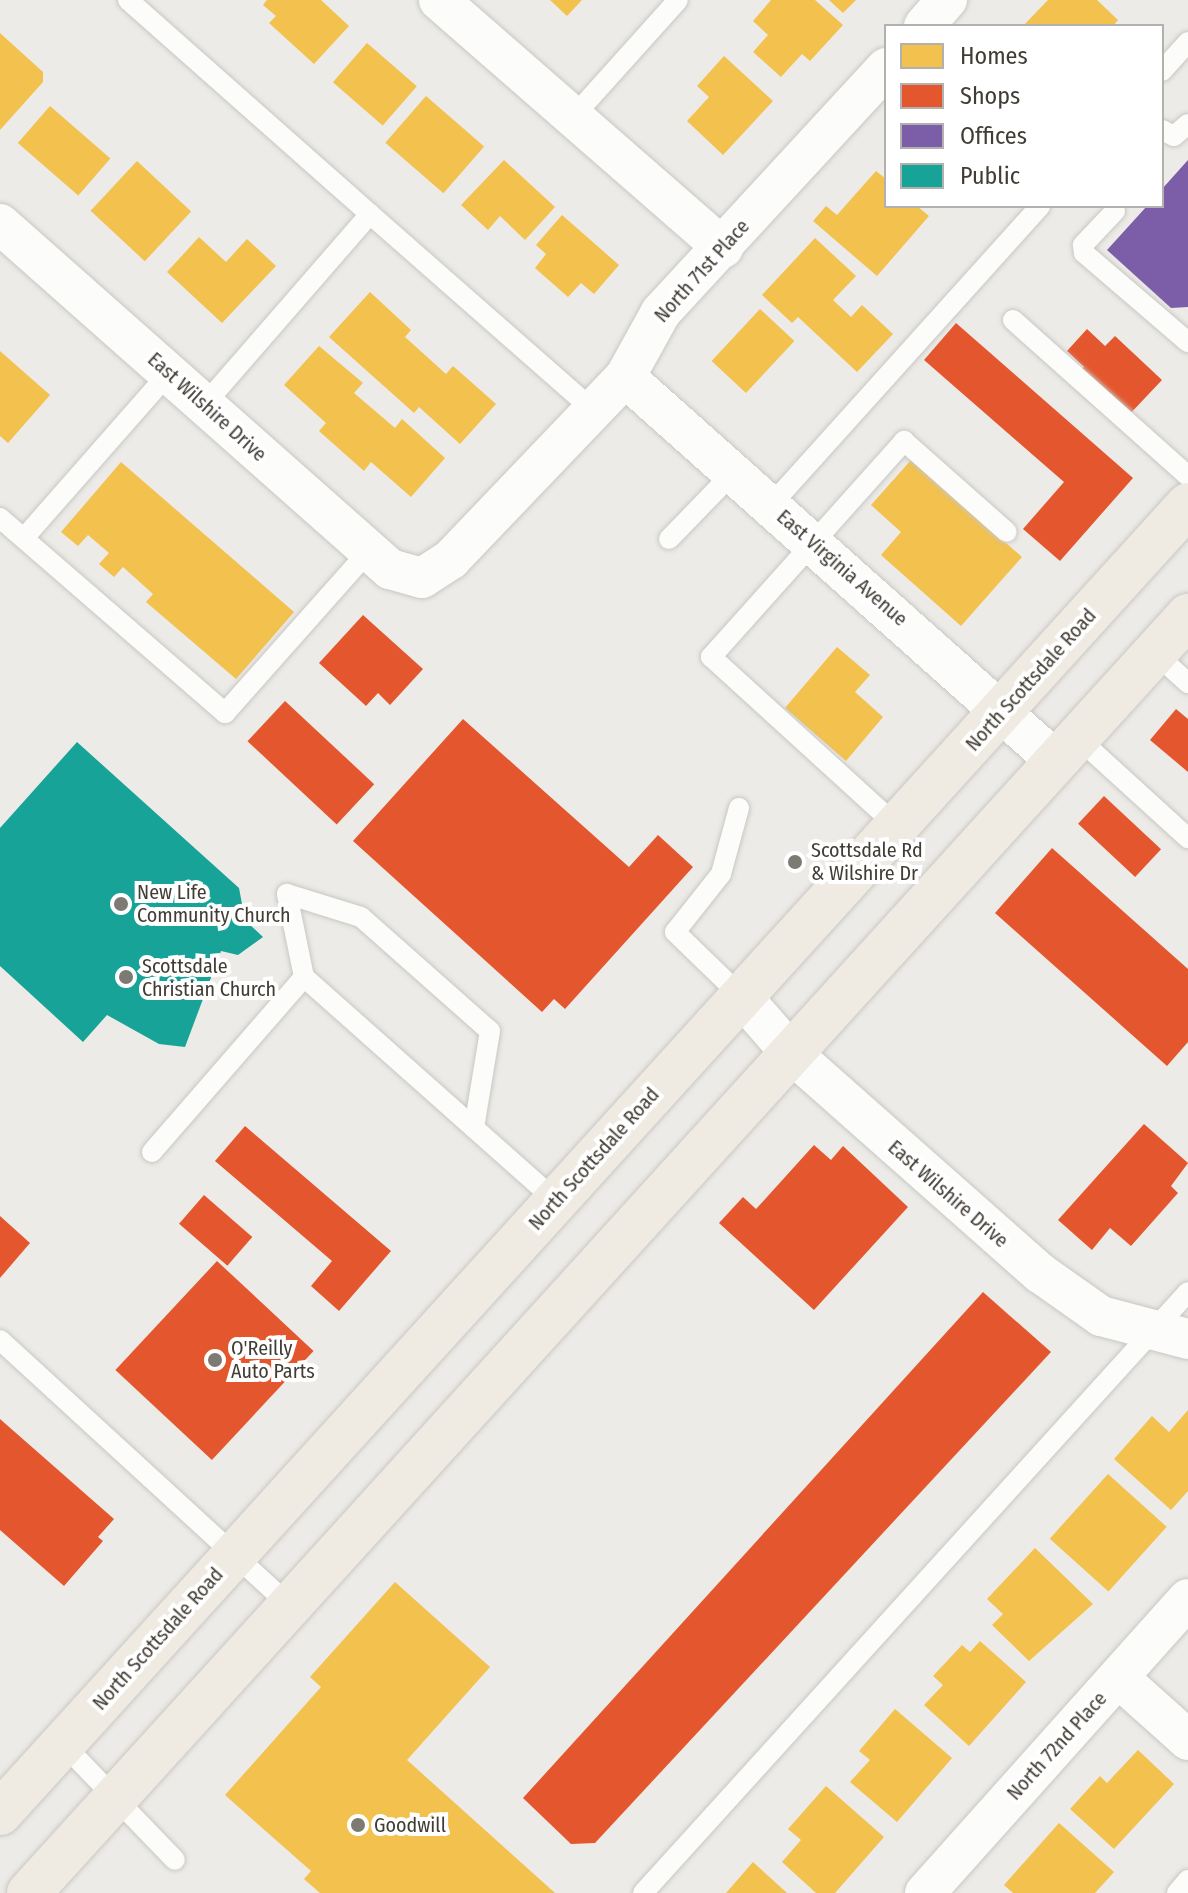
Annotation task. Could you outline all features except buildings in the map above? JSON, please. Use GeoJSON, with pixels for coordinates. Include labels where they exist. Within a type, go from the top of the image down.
{"type":"FeatureCollection","features":[{"type":"Feature","properties":{"kind":"main road","name":"North Scottsdale Road"},"geometry":{"type":"LineString","coordinates":[[0,1813],[1188,505]]}},
{"type":"Feature","properties":{"kind":"main road"},"geometry":{"type":"LineString","coordinates":[[29,1893],[790,1052],[1177,635]]}},
{"type":"Feature","properties":{"kind":"street"},"geometry":{"type":"LineString","coordinates":[[439,0],[723,248]]}},
{"type":"Feature","properties":{"kind":"street"},"geometry":{"type":"LineString","coordinates":[[926,24],[947,0]]}},
{"type":"Feature","properties":{"kind":"street","name":"North 71st Place"},"geometry":{"type":"LineString","coordinates":[[422,578],[451,559],[625,377],[661,312],[884,70]]}},
{"type":"Feature","properties":{"kind":"street","name":"East Wilshire Drive"},"geometry":{"type":"LineString","coordinates":[[0,224],[390,569],[422,578]]}},
{"type":"Feature","properties":{"kind":"street","name":"East Virginia Avenue"},"geometry":{"type":"LineString","coordinates":[[625,377],[1002,711],[1067,750]]}},
{"type":"Feature","properties":{"kind":"street","name":"East Wilshire Drive"},"geometry":{"type":"LineString","coordinates":[[742,997],[790,1052],[1040,1273],[1101,1316],[1170,1336]]}},
{"type":"Feature","properties":{"kind":"street","name":"North 72nd Place"},"geometry":{"type":"LineString","coordinates":[[925,1893],[1188,1599]]}},
{"type":"Feature","properties":{"kind":"street"},"geometry":{"type":"LineString","coordinates":[[1119,1678],[1188,1740]]}},
{"type":"Feature","properties":{"kind":"lane"},"geometry":{"type":"LineString","coordinates":[[128,0],[594,411]]}},
{"type":"Feature","properties":{"kind":"lane"},"geometry":{"type":"LineString","coordinates":[[573,117],[678,0]]}},
{"type":"Feature","properties":{"kind":"lane"},"geometry":{"type":"LineString","coordinates":[[1164,69],[1188,42]]}},
{"type":"Feature","properties":{"kind":"lane"},"geometry":{"type":"LineString","coordinates":[[1164,131],[1174,136],[1188,124]]}},
{"type":"Feature","properties":{"kind":"lane"},"geometry":{"type":"LineString","coordinates":[[771,505],[1038,208]]}},
{"type":"Feature","properties":{"kind":"lane"},"geometry":{"type":"LineString","coordinates":[[1115,211],[1083,245],[1084,253],[1188,342]]}},
{"type":"Feature","properties":{"kind":"lane"},"geometry":{"type":"LineString","coordinates":[[204,405],[370,214]]}},
{"type":"Feature","properties":{"kind":"lane"},"geometry":{"type":"LineString","coordinates":[[1013,320],[1188,476]]}},
{"type":"Feature","properties":{"kind":"lane"},"geometry":{"type":"LineString","coordinates":[[24,538],[169,373]]}},
{"type":"Feature","properties":{"kind":"lane"},"geometry":{"type":"LineString","coordinates":[[898,827],[711,657],[811,540],[904,441],[1007,532]]}},
{"type":"Feature","properties":{"kind":"lane"},"geometry":{"type":"LineString","coordinates":[[669,539],[734,472]]}},
{"type":"Feature","properties":{"kind":"lane"},"geometry":{"type":"LineString","coordinates":[[0,518],[225,713],[369,551]]}},
{"type":"Feature","properties":{"kind":"lane"},"geometry":{"type":"LineString","coordinates":[[1177,635],[1188,683]]}},
{"type":"Feature","properties":{"kind":"lane"},"geometry":{"type":"LineString","coordinates":[[1067,750],[1188,838]]}},
{"type":"Feature","properties":{"kind":"lane"},"geometry":{"type":"LineString","coordinates":[[739,808],[721,874],[675,932],[742,997]]}},
{"type":"Feature","properties":{"kind":"lane"},"geometry":{"type":"LineString","coordinates":[[474,1128],[490,1031],[361,917],[287,894],[304,977],[556,1201]]}},
{"type":"Feature","properties":{"kind":"lane"},"geometry":{"type":"LineString","coordinates":[[152,1152],[304,977]]}},
{"type":"Feature","properties":{"kind":"lane"},"geometry":{"type":"LineString","coordinates":[[643,1893],[1170,1336],[1188,1292]]}},
{"type":"Feature","properties":{"kind":"lane"},"geometry":{"type":"LineString","coordinates":[[0,1340],[289,1605]]}},
{"type":"Feature","properties":{"kind":"lane"},"geometry":{"type":"LineString","coordinates":[[63,1744],[175,1860]]}},
{"type":"Feature","properties":{"kind":"lane"},"geometry":{"type":"LineString","coordinates":[[1177,1893],[1188,1880]]}},
{"type":"Feature","properties":{"kind":"place","name":"Scottsdale Rd & Wilshire Dr"},"geometry":{"type":"Point","coordinates":[795,862]}},
{"type":"Feature","properties":{"kind":"place","name":"New Life Community Church"},"geometry":{"type":"Point","coordinates":[121,904]}},
{"type":"Feature","properties":{"kind":"place","name":"Scottsdale Christian Church"},"geometry":{"type":"Point","coordinates":[126,977]}},
{"type":"Feature","properties":{"kind":"place","name":"O'Reilly Auto Parts"},"geometry":{"type":"Point","coordinates":[215,1360]}},
{"type":"Feature","properties":{"kind":"place","name":"Goodwill"},"geometry":{"type":"Point","coordinates":[358,1825]}}]}
